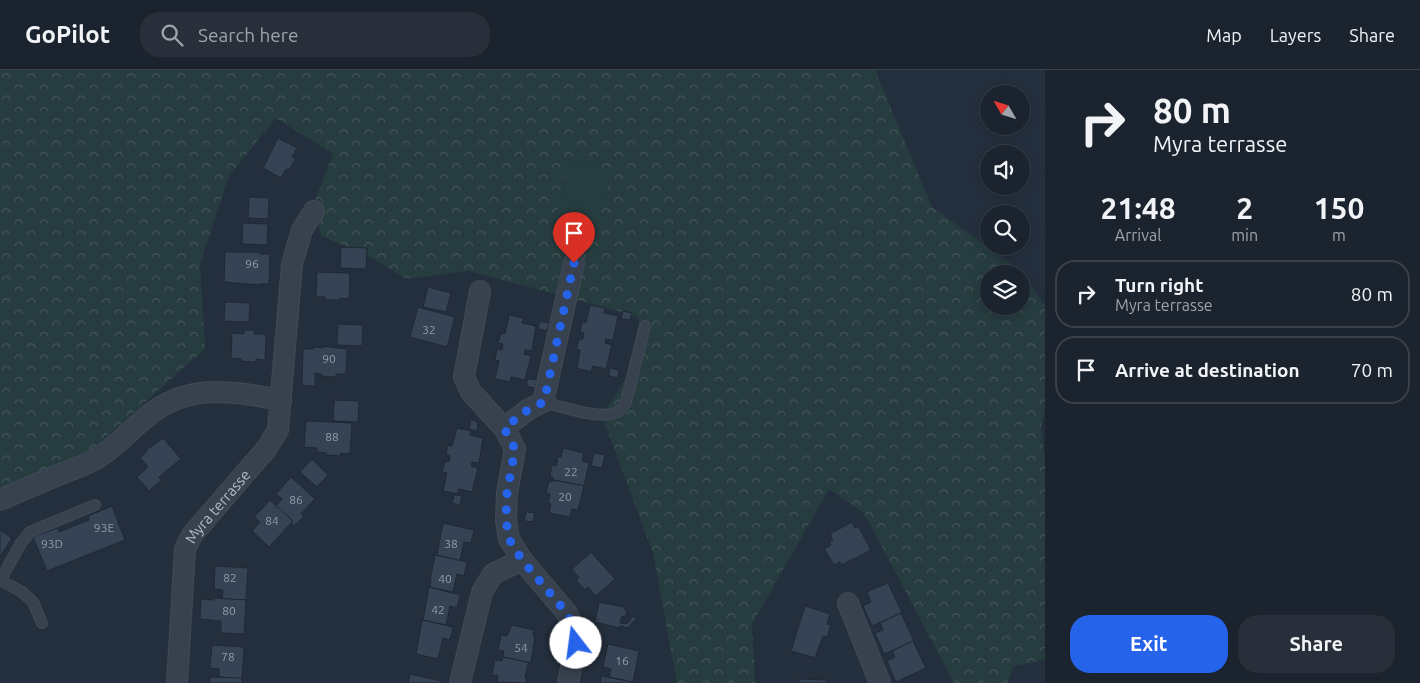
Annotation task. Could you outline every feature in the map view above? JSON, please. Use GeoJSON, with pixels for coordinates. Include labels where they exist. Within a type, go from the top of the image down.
{"type":"FeatureCollection","features":[{"type":"Feature","properties":{"kind":"street","name":"Myra terrasse"},"geometry":{"type":"LineString","coordinates":[[177,683],[185,549],[192,535],[267,448],[278,430],[292,264],[302,230],[314,212]]}},
{"type":"Feature","properties":{"kind":"street"},"geometry":{"type":"LineString","coordinates":[[504,428],[529,409],[544,402],[574,263]]}},
{"type":"Feature","properties":{"kind":"street"},"geometry":{"type":"LineString","coordinates":[[480,291],[464,377],[471,392],[504,428],[515,449],[507,493],[506,520],[509,539],[522,560],[566,612],[574,627],[576,643],[568,683]]}},
{"type":"Feature","properties":{"kind":"street"},"geometry":{"type":"LineString","coordinates":[[0,500],[93,461],[114,447],[151,413],[164,404],[185,396],[206,392],[232,392],[281,400]]}},
{"type":"Feature","properties":{"kind":"street"},"geometry":{"type":"LineString","coordinates":[[460,683],[482,592],[493,574],[522,560]]}},
{"type":"Feature","properties":{"kind":"street"},"geometry":{"type":"LineString","coordinates":[[848,603],[880,683]]}},
{"type":"Feature","properties":{"kind":"lane"},"geometry":{"type":"LineString","coordinates":[[544,402],[601,416],[620,411],[626,402],[644,326]]}},
{"type":"Feature","properties":{"kind":"lane"},"geometry":{"type":"LineString","coordinates":[[42,623],[34,602],[22,592],[0,580],[21,543],[30,532],[95,505]]}},
{"type":"Feature","properties":{"kind":"green space"},"geometry":{"type":"Polygon","coordinates":[[[0,70],[875,70],[932,207],[980,242],[980,255],[999,255],[1012,265],[980,265],[980,315],[1030,315],[1030,285],[1045,305],[1045,411],[1041,426],[1045,462],[1045,660],[1013,666],[1008,683],[954,683],[864,513],[829,489],[752,624],[755,683],[677,683],[653,553],[602,416],[645,349],[637,316],[469,271],[406,279],[370,257],[321,236],[314,203],[333,154],[276,118],[229,176],[200,264],[205,349],[91,450],[0,497],[0,70]]]}},
{"type":"Feature","properties":{"kind":"green space"},"geometry":{"type":"Polygon","coordinates":[[[570,159],[612,170],[594,242],[552,231],[570,159]]]}},
{"type":"Feature","properties":{"kind":"building"},"geometry":{"type":"Polygon","coordinates":[[[278,138],[297,148],[292,157],[296,158],[289,170],[286,169],[281,178],[263,168],[278,138]]]}},
{"type":"Feature","properties":{"kind":"building"},"geometry":{"type":"Polygon","coordinates":[[[249,197],[269,198],[268,219],[248,218],[249,197]]]}},
{"type":"Feature","properties":{"kind":"building"},"geometry":{"type":"Polygon","coordinates":[[[243,223],[268,224],[267,245],[242,244],[243,223]]]}},
{"type":"Feature","properties":{"kind":"building"},"geometry":{"type":"Polygon","coordinates":[[[341,247],[367,248],[366,269],[340,268],[341,247]]]}},
{"type":"Feature","properties":{"kind":"building"},"geometry":{"type":"Polygon","coordinates":[[[225,252],[260,252],[260,254],[270,254],[269,284],[224,282],[225,252]]]}},
{"type":"Feature","properties":{"kind":"building"},"geometry":{"type":"Polygon","coordinates":[[[317,272],[350,273],[349,299],[325,300],[325,297],[316,297],[317,272]]]}},
{"type":"Feature","properties":{"kind":"building"},"geometry":{"type":"Polygon","coordinates":[[[428,287],[451,293],[446,312],[423,307],[428,287]]]}},
{"type":"Feature","properties":{"kind":"building"},"geometry":{"type":"Polygon","coordinates":[[[225,302],[250,303],[249,322],[224,321],[225,302]]]}},
{"type":"Feature","properties":{"kind":"building"},"geometry":{"type":"Polygon","coordinates":[[[590,305],[605,308],[604,313],[618,316],[613,340],[606,339],[605,343],[612,345],[606,369],[593,366],[591,372],[577,368],[580,350],[576,349],[579,339],[583,339],[584,333],[580,333],[582,322],[586,323],[590,305]]]}},
{"type":"Feature","properties":{"kind":"building"},"geometry":{"type":"Polygon","coordinates":[[[418,307],[455,317],[447,347],[410,337],[418,307]]]}},
{"type":"Feature","properties":{"kind":"building"},"geometry":{"type":"Polygon","coordinates":[[[623,311],[632,313],[630,320],[621,319],[623,311]]]}},
{"type":"Feature","properties":{"kind":"building"},"geometry":{"type":"Polygon","coordinates":[[[509,315],[524,318],[522,323],[536,326],[532,351],[525,350],[524,354],[531,356],[525,380],[511,377],[510,382],[495,379],[499,361],[495,360],[497,349],[502,350],[503,344],[498,343],[501,333],[505,334],[509,315]]]}},
{"type":"Feature","properties":{"kind":"building"},"geometry":{"type":"Polygon","coordinates":[[[540,321],[549,323],[547,331],[538,329],[540,321]]]}},
{"type":"Feature","properties":{"kind":"building"},"geometry":{"type":"Polygon","coordinates":[[[338,324],[363,325],[362,346],[337,345],[338,324]]]}},
{"type":"Feature","properties":{"kind":"building"},"geometry":{"type":"Polygon","coordinates":[[[244,330],[254,330],[254,334],[266,334],[265,360],[256,359],[255,362],[231,358],[232,333],[244,334],[244,330]]]}},
{"type":"Feature","properties":{"kind":"building"},"geometry":{"type":"Polygon","coordinates":[[[322,346],[347,349],[346,374],[336,374],[336,377],[321,376],[321,374],[315,373],[315,386],[302,385],[303,349],[323,348],[322,346]]]}},
{"type":"Feature","properties":{"kind":"building"},"geometry":{"type":"Polygon","coordinates":[[[610,368],[619,370],[618,378],[609,376],[610,368]]]}},
{"type":"Feature","properties":{"kind":"building"},"geometry":{"type":"Polygon","coordinates":[[[528,379],[537,380],[535,388],[526,386],[528,379]]]}},
{"type":"Feature","properties":{"kind":"building"},"geometry":{"type":"Polygon","coordinates":[[[334,400],[359,401],[358,422],[333,421],[334,400]]]}},
{"type":"Feature","properties":{"kind":"building"},"geometry":{"type":"Polygon","coordinates":[[[471,420],[478,422],[477,431],[469,429],[471,420]]]}},
{"type":"Feature","properties":{"kind":"building"},"geometry":{"type":"Polygon","coordinates":[[[306,421],[352,423],[350,454],[341,453],[341,456],[326,455],[326,453],[317,452],[317,448],[304,447],[306,421]]]}},
{"type":"Feature","properties":{"kind":"building"},"geometry":{"type":"Polygon","coordinates":[[[457,428],[471,431],[470,435],[483,438],[479,463],[472,462],[471,466],[478,468],[472,492],[459,489],[457,494],[443,491],[447,473],[442,472],[445,461],[449,462],[450,456],[446,455],[448,445],[452,446],[457,428]]]}},
{"type":"Feature","properties":{"kind":"building"},"geometry":{"type":"Polygon","coordinates":[[[163,438],[181,459],[159,477],[161,480],[149,491],[137,477],[148,467],[140,458],[146,450],[163,438]]]}},
{"type":"Feature","properties":{"kind":"building"},"geometry":{"type":"Polygon","coordinates":[[[563,448],[584,453],[582,461],[589,463],[584,486],[553,480],[553,477],[550,477],[552,465],[556,466],[558,456],[561,457],[563,448]]]}},
{"type":"Feature","properties":{"kind":"building"},"geometry":{"type":"Polygon","coordinates":[[[594,453],[605,455],[602,468],[591,466],[594,453]]]}},
{"type":"Feature","properties":{"kind":"building"},"geometry":{"type":"Polygon","coordinates":[[[312,459],[328,475],[317,487],[300,472],[312,459]]]}},
{"type":"Feature","properties":{"kind":"building"},"geometry":{"type":"Polygon","coordinates":[[[291,477],[315,499],[301,514],[304,516],[294,526],[291,523],[293,521],[276,506],[282,499],[276,494],[291,477]]]}},
{"type":"Feature","properties":{"kind":"building"},"geometry":{"type":"Polygon","coordinates":[[[553,480],[584,486],[578,510],[572,509],[570,517],[549,513],[551,504],[548,503],[550,494],[546,493],[549,481],[552,482],[553,480]]]}},
{"type":"Feature","properties":{"kind":"building"},"geometry":{"type":"Polygon","coordinates":[[[454,495],[462,496],[460,505],[452,503],[454,495]]]}},
{"type":"Feature","properties":{"kind":"building"},"geometry":{"type":"Polygon","coordinates":[[[270,500],[293,521],[269,547],[252,531],[260,522],[254,517],[270,500]]]}},
{"type":"Feature","properties":{"kind":"building"},"geometry":{"type":"Polygon","coordinates":[[[112,506],[125,540],[47,571],[33,537],[58,528],[59,532],[89,520],[88,516],[112,506]]]}},
{"type":"Feature","properties":{"kind":"building"},"geometry":{"type":"Polygon","coordinates":[[[526,512],[535,513],[533,522],[524,521],[526,512]]]}},
{"type":"Feature","properties":{"kind":"building"},"geometry":{"type":"Polygon","coordinates":[[[852,522],[855,528],[858,526],[871,550],[842,565],[840,562],[834,565],[824,549],[831,545],[829,542],[833,540],[830,534],[852,522]]]}},
{"type":"Feature","properties":{"kind":"building"},"geometry":{"type":"Polygon","coordinates":[[[443,523],[474,530],[471,543],[464,542],[460,561],[437,555],[443,523]]]}},
{"type":"Feature","properties":{"kind":"building"},"geometry":{"type":"Polygon","coordinates":[[[0,530],[12,538],[0,557],[0,530]]]}},
{"type":"Feature","properties":{"kind":"building"},"geometry":{"type":"Polygon","coordinates":[[[591,552],[615,579],[596,596],[588,587],[585,590],[576,580],[579,578],[572,569],[591,552]]]}},
{"type":"Feature","properties":{"kind":"building"},"geometry":{"type":"Polygon","coordinates":[[[435,555],[467,562],[464,576],[457,574],[453,592],[430,587],[435,555]]]}},
{"type":"Feature","properties":{"kind":"building"},"geometry":{"type":"Polygon","coordinates":[[[215,566],[248,568],[246,600],[222,599],[223,590],[214,589],[215,566]]]}},
{"type":"Feature","properties":{"kind":"building"},"geometry":{"type":"Polygon","coordinates":[[[888,583],[902,613],[872,626],[863,606],[871,602],[867,592],[888,583]]]}},
{"type":"Feature","properties":{"kind":"building"},"geometry":{"type":"Polygon","coordinates":[[[429,587],[460,595],[457,608],[450,606],[446,625],[423,620],[429,587]]]}},
{"type":"Feature","properties":{"kind":"building"},"geometry":{"type":"Polygon","coordinates":[[[214,598],[246,600],[244,634],[221,633],[221,621],[200,619],[201,599],[214,600],[214,598]]]}},
{"type":"Feature","properties":{"kind":"building"},"geometry":{"type":"Polygon","coordinates":[[[599,602],[624,607],[627,610],[625,617],[622,616],[620,623],[627,624],[633,616],[636,619],[628,628],[620,626],[619,628],[595,622],[599,602]]]}},
{"type":"Feature","properties":{"kind":"building"},"geometry":{"type":"Polygon","coordinates":[[[805,606],[830,614],[827,624],[831,625],[827,637],[823,636],[815,658],[791,651],[805,606]]]}},
{"type":"Feature","properties":{"kind":"building"},"geometry":{"type":"Polygon","coordinates":[[[901,613],[914,641],[884,654],[875,633],[883,630],[880,623],[901,613]]]}},
{"type":"Feature","properties":{"kind":"building"},"geometry":{"type":"Polygon","coordinates":[[[422,620],[453,627],[450,640],[443,638],[438,659],[416,654],[422,620]]]}},
{"type":"Feature","properties":{"kind":"building"},"geometry":{"type":"Polygon","coordinates":[[[512,625],[534,630],[533,636],[535,637],[531,663],[503,657],[504,651],[498,650],[501,635],[507,636],[512,625]]]}},
{"type":"Feature","properties":{"kind":"building"},"geometry":{"type":"Polygon","coordinates":[[[913,641],[926,668],[896,682],[887,661],[895,657],[892,651],[913,641]]]}},
{"type":"Feature","properties":{"kind":"building"},"geometry":{"type":"Polygon","coordinates":[[[608,644],[639,651],[633,682],[609,677],[611,669],[603,667],[608,644]]]}},
{"type":"Feature","properties":{"kind":"building"},"geometry":{"type":"Polygon","coordinates":[[[212,645],[244,647],[242,679],[219,677],[219,669],[210,668],[212,645]]]}},
{"type":"Feature","properties":{"kind":"building"},"geometry":{"type":"Polygon","coordinates":[[[503,657],[531,663],[528,664],[525,678],[527,679],[526,683],[497,682],[498,676],[492,675],[495,660],[502,661],[503,657]]]}},
{"type":"Feature","properties":{"kind":"building"},"geometry":{"type":"Polygon","coordinates":[[[410,674],[441,681],[441,683],[408,683],[410,674]]]}},
{"type":"Feature","properties":{"kind":"building"},"geometry":{"type":"Polygon","coordinates":[[[601,676],[633,682],[633,683],[600,683],[601,676]]]}},
{"type":"Feature","properties":{"kind":"building"},"geometry":{"type":"Polygon","coordinates":[[[210,677],[242,678],[242,683],[210,683],[210,677]]]}},
{"type":"Feature","properties":{"kind":"building"},"geometry":{"type":"Polygon","coordinates":[[[799,679],[826,680],[826,683],[799,683],[799,679]]]}},
{"type":"Feature","properties":{"kind":"route"},"geometry":{"type":"LineString","coordinates":[[574,263],[544,402],[529,409],[504,428],[515,449],[507,493],[506,520],[509,539],[522,560],[566,612],[574,627],[576,643]]}}]}
